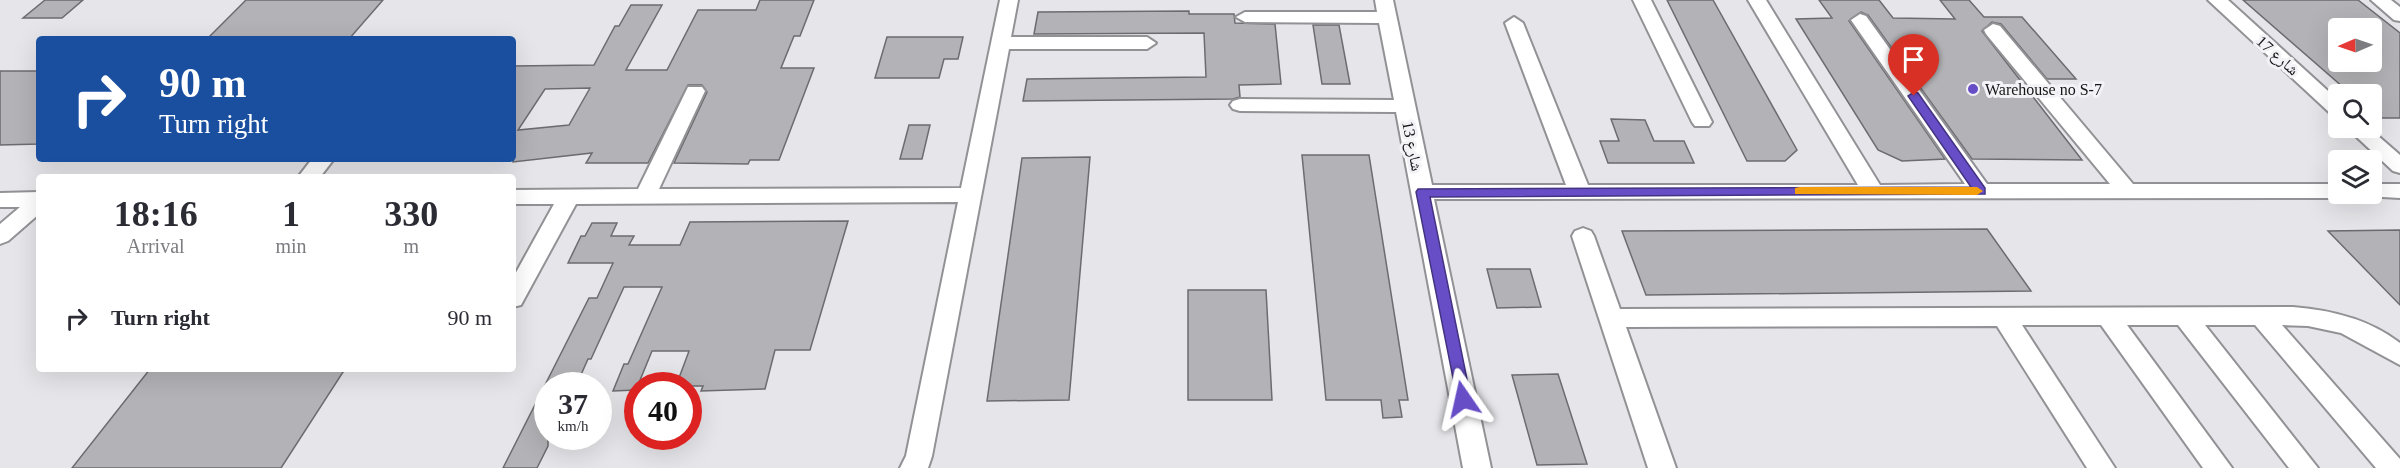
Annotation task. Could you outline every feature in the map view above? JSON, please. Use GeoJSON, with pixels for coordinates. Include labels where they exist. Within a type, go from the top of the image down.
{"type":"FeatureCollection","features":[{"type":"Feature","properties":{"kind":"street"},"geometry":{"type":"LineString","coordinates":[[918,464],[1009,0]]}},
{"type":"Feature","properties":{"kind":"street"},"geometry":{"type":"LineString","coordinates":[[1642,0],[1702,122]]}},
{"type":"Feature","properties":{"kind":"street"},"geometry":{"type":"LineString","coordinates":[[1757,0],[1873,191]]}},
{"type":"Feature","properties":{"kind":"street","name":"شارع 17"},"geometry":{"type":"LineString","coordinates":[[2217,0],[2328,102]]}},
{"type":"Feature","properties":{"kind":"street"},"geometry":{"type":"LineString","coordinates":[[2380,0],[2400,16]]}},
{"type":"Feature","properties":{"kind":"street"},"geometry":{"type":"LineString","coordinates":[[1245,17],[1386,9]]}},
{"type":"Feature","properties":{"kind":"street","name":"شارع 13"},"geometry":{"type":"LineString","coordinates":[[1386,9],[1477,468]]}},
{"type":"Feature","properties":{"kind":"street"},"geometry":{"type":"LineString","coordinates":[[1860,20],[1981,191]]}},
{"type":"Feature","properties":{"kind":"street"},"geometry":{"type":"LineString","coordinates":[[1514,23],[1580,192]]}},
{"type":"Feature","properties":{"kind":"street"},"geometry":{"type":"LineString","coordinates":[[1993,30],[2127,191]]}},
{"type":"Feature","properties":{"kind":"street"},"geometry":{"type":"LineString","coordinates":[[1001,43],[1147,43]]}},
{"type":"Feature","properties":{"kind":"street"},"geometry":{"type":"LineString","coordinates":[[645,197],[695,92]]}},
{"type":"Feature","properties":{"kind":"street"},"geometry":{"type":"LineString","coordinates":[[1240,105],[1405,106]]}},
{"type":"Feature","properties":{"kind":"street"},"geometry":{"type":"LineString","coordinates":[[2368,138],[2400,166]]}},
{"type":"Feature","properties":{"kind":"street"},"geometry":{"type":"LineString","coordinates":[[311,174],[321,162]]}},
{"type":"Feature","properties":{"kind":"street"},"geometry":{"type":"LineString","coordinates":[[1423,192],[2328,191]]}},
{"type":"Feature","properties":{"kind":"street"},"geometry":{"type":"LineString","coordinates":[[2382,191],[2400,191]]}},
{"type":"Feature","properties":{"kind":"street"},"geometry":{"type":"LineString","coordinates":[[516,197],[971,195]]}},
{"type":"Feature","properties":{"kind":"street"},"geometry":{"type":"LineString","coordinates":[[516,293],[568,197]]}},
{"type":"Feature","properties":{"kind":"street"},"geometry":{"type":"LineString","coordinates":[[0,200],[36,201]]}},
{"type":"Feature","properties":{"kind":"street"},"geometry":{"type":"LineString","coordinates":[[0,236],[36,204]]}},
{"type":"Feature","properties":{"kind":"street"},"geometry":{"type":"LineString","coordinates":[[1583,236],[1662,468]]}},
{"type":"Feature","properties":{"kind":"street"},"geometry":{"type":"LineString","coordinates":[[2184,316],[2304,468]]}},
{"type":"Feature","properties":{"kind":"street"},"geometry":{"type":"LineString","coordinates":[[2261,316],[2391,468]]}},
{"type":"Feature","properties":{"kind":"street"},"geometry":{"type":"LineString","coordinates":[[2004,317],[2101,468]]}},
{"type":"Feature","properties":{"kind":"street"},"geometry":{"type":"LineString","coordinates":[[2108,317],[2218,468]]}},
{"type":"Feature","properties":{"kind":"street"},"geometry":{"type":"LineString","coordinates":[[1611,318],[2317,317],[2343,323],[2369,334],[2400,356]]}},
{"type":"Feature","properties":{"kind":"building"},"geometry":{"type":"Polygon","coordinates":[[[45,0],[83,0],[62,18],[23,18],[45,0]]]}},
{"type":"Feature","properties":{"kind":"building"},"geometry":{"type":"Polygon","coordinates":[[[246,0],[383,0],[352,36],[210,36],[246,0]]]}},
{"type":"Feature","properties":{"kind":"building"},"geometry":{"type":"Polygon","coordinates":[[[760,0],[814,0],[800,36],[794,36],[781,68],[814,68],[779,160],[750,160],[748,164],[674,163],[707,92],[702,85],[688,85],[648,163],[586,163],[592,153],[516,162],[516,66],[594,65],[615,26],[619,26],[631,5],[662,5],[626,70],[667,70],[698,10],[756,10],[760,0]],[[590,88],[545,89],[518,130],[569,125],[590,88]]]}},
{"type":"Feature","properties":{"kind":"building"},"geometry":{"type":"Polygon","coordinates":[[[1667,0],[1713,0],[1797,150],[1785,161],[1747,161],[1667,0]]]}},
{"type":"Feature","properties":{"kind":"building"},"geometry":{"type":"Polygon","coordinates":[[[1819,0],[1879,0],[1893,18],[1955,19],[1940,0],[1969,0],[1984,17],[2022,17],[2076,79],[2047,79],[2001,24],[1992,22],[1982,31],[2082,160],[1972,159],[1868,15],[1861,12],[1849,21],[1945,159],[1902,161],[1878,150],[1796,19],[1832,18],[1819,0]]]}},
{"type":"Feature","properties":{"kind":"building"},"geometry":{"type":"Polygon","coordinates":[[[2243,0],[2358,0],[2381,18],[2328,18],[2328,72],[2382,72],[2382,19],[2400,33],[2400,118],[2382,118],[2382,84],[2340,84],[2243,0]]]}},
{"type":"Feature","properties":{"kind":"building"},"geometry":{"type":"Polygon","coordinates":[[[1189,11],[1189,14],[1234,14],[1235,23],[1275,24],[1281,84],[1239,85],[1240,97],[1233,99],[1023,101],[1027,79],[1206,77],[1204,33],[1034,34],[1038,12],[1189,11]]]}},
{"type":"Feature","properties":{"kind":"building"},"geometry":{"type":"Polygon","coordinates":[[[1313,25],[1339,25],[1350,84],[1322,84],[1313,25]]]}},
{"type":"Feature","properties":{"kind":"building"},"geometry":{"type":"Polygon","coordinates":[[[887,37],[963,37],[958,59],[944,59],[939,78],[875,78],[887,37]]]}},
{"type":"Feature","properties":{"kind":"building"},"geometry":{"type":"Polygon","coordinates":[[[0,71],[36,71],[36,144],[0,145],[0,71]]]}},
{"type":"Feature","properties":{"kind":"building"},"geometry":{"type":"Polygon","coordinates":[[[1611,119],[1645,120],[1654,141],[1684,141],[1694,163],[1608,163],[1600,141],[1619,141],[1611,119]]]}},
{"type":"Feature","properties":{"kind":"building"},"geometry":{"type":"Polygon","coordinates":[[[909,125],[930,125],[922,159],[900,159],[909,125]]]}},
{"type":"Feature","properties":{"kind":"building"},"geometry":{"type":"Polygon","coordinates":[[[1302,155],[1369,155],[1408,400],[1399,400],[1402,417],[1383,418],[1381,400],[1326,400],[1302,155]]]}},
{"type":"Feature","properties":{"kind":"building"},"geometry":{"type":"Polygon","coordinates":[[[1090,157],[1069,400],[987,401],[1022,158],[1090,157]]]}},
{"type":"Feature","properties":{"kind":"building"},"geometry":{"type":"Polygon","coordinates":[[[848,221],[810,350],[775,350],[765,389],[702,391],[702,372],[681,372],[689,351],[652,351],[643,372],[624,372],[624,391],[613,391],[624,364],[628,364],[662,287],[624,287],[591,359],[588,359],[582,372],[552,372],[589,298],[597,298],[613,263],[568,263],[581,236],[585,236],[592,223],[617,223],[611,236],[634,236],[629,245],[680,245],[690,222],[848,221]]]}},
{"type":"Feature","properties":{"kind":"building"},"geometry":{"type":"Polygon","coordinates":[[[1987,229],[2031,291],[1646,295],[1622,231],[1987,229]]]}},
{"type":"Feature","properties":{"kind":"building"},"geometry":{"type":"Polygon","coordinates":[[[2400,230],[2400,305],[2328,231],[2400,230]]]}},
{"type":"Feature","properties":{"kind":"building"},"geometry":{"type":"Polygon","coordinates":[[[1487,269],[1530,269],[1541,307],[1497,308],[1487,269]]]}},
{"type":"Feature","properties":{"kind":"building"},"geometry":{"type":"Polygon","coordinates":[[[1188,290],[1266,290],[1272,400],[1188,400],[1188,290]]]}},
{"type":"Feature","properties":{"kind":"building"},"geometry":{"type":"Polygon","coordinates":[[[148,372],[343,372],[281,468],[72,468],[148,372]]]}},
{"type":"Feature","properties":{"kind":"building"},"geometry":{"type":"Polygon","coordinates":[[[1558,374],[1587,464],[1537,465],[1512,375],[1558,374]]]}},
{"type":"Feature","properties":{"kind":"building"},"geometry":{"type":"Polygon","coordinates":[[[534,407],[534,450],[546,450],[537,468],[503,468],[534,407]]]}},
{"type":"Feature","properties":{"kind":"slow traffic"},"geometry":{"type":"LineString","coordinates":[[1800,191],[1977,191]]}},
{"type":"Feature","properties":{"kind":"place","name":"Warehouse no S-7"},"geometry":{"type":"Point","coordinates":[1973,89]}},
{"type":"Feature","properties":{"kind":"route"},"geometry":{"type":"LineString","coordinates":[[1463,399],[1423,192],[1981,191],[1914,96]]}}]}
